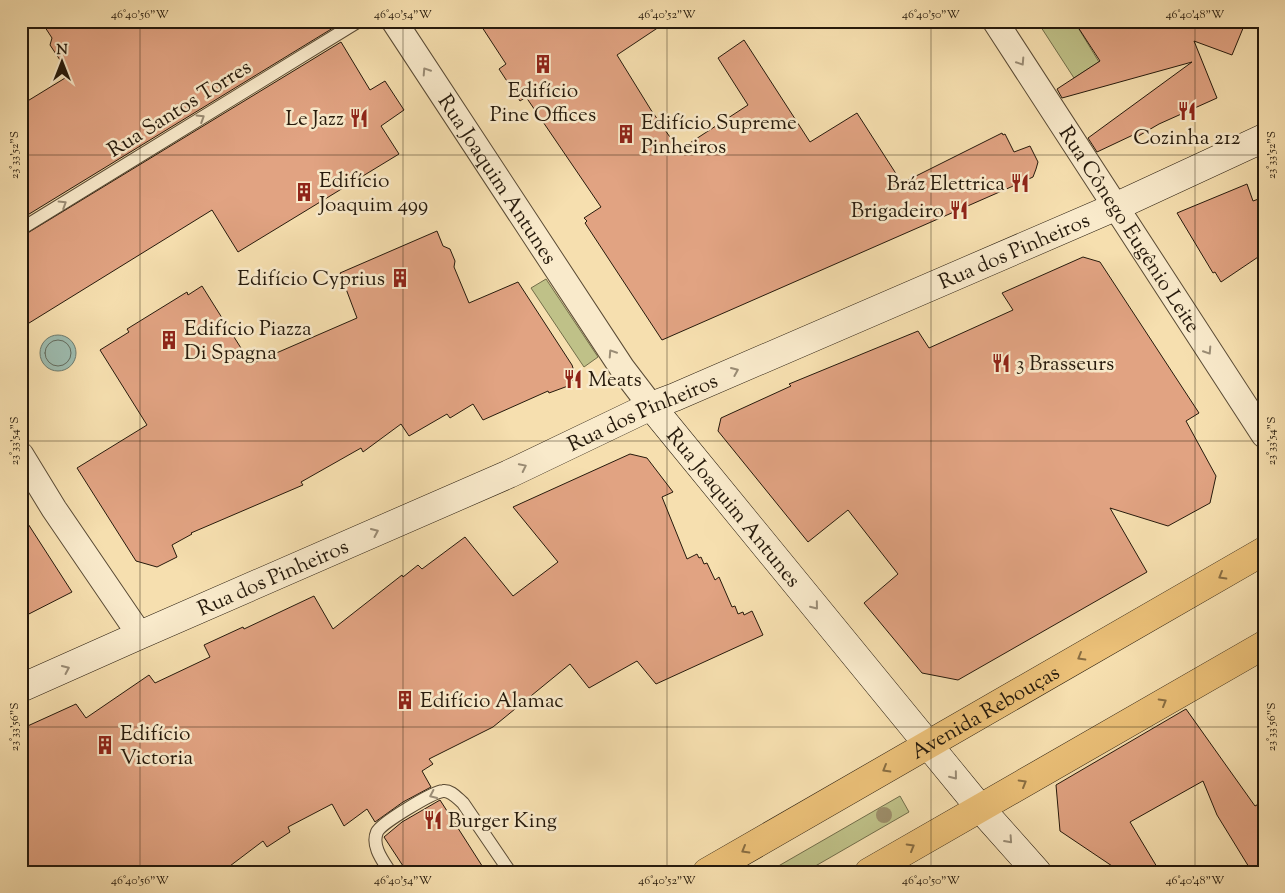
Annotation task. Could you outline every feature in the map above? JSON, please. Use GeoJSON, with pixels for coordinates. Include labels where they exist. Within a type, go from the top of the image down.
{"type":"FeatureCollection","features":[{"type":"Feature","properties":{"kind":"main road","name":"Rua dos Pinheiros"},"geometry":{"type":"LineString","coordinates":[[21,688],[140,634],[509,474],[651,406],[1115,207],[1264,138]]}},
{"type":"Feature","properties":{"kind":"main road","name":"Rua Joaquim Antunes"},"geometry":{"type":"LineString","coordinates":[[651,406],[980,808],[1037,872]]}},
{"type":"Feature","properties":{"kind":"main road","name":"Avenida Rebouças"},"geometry":{"type":"LineString","coordinates":[[707,872],[1264,552]]}},
{"type":"Feature","properties":{"kind":"main road"},"geometry":{"type":"LineString","coordinates":[[869,872],[1264,645]]}},
{"type":"Feature","properties":{"kind":"street","name":"Rua Joaquim Antunes"},"geometry":{"type":"LineString","coordinates":[[394,21],[622,368],[651,406]]}},
{"type":"Feature","properties":{"kind":"street","name":"Rua Cônego Eugênio Leite"},"geometry":{"type":"LineString","coordinates":[[995,21],[1264,436]]}},
{"type":"Feature","properties":{"kind":"street"},"geometry":{"type":"LineString","coordinates":[[21,455],[54,509],[140,634]]}},
{"type":"Feature","properties":{"kind":"lane","name":"Rua Santos Torres"},"geometry":{"type":"LineString","coordinates":[[21,229],[359,21]]}},
{"type":"Feature","properties":{"kind":"lane"},"geometry":{"type":"LineString","coordinates":[[390,872],[378,852],[377,832],[384,824],[425,799],[445,791],[453,794],[463,803],[510,872]]}},
{"type":"Feature","properties":{"kind":"green space"},"geometry":{"type":"Polygon","coordinates":[[[1037,21],[1074,21],[1099,62],[1074,78],[1037,21]]]}},
{"type":"Feature","properties":{"kind":"green space"},"geometry":{"type":"Polygon","coordinates":[[[546,279],[598,357],[584,367],[531,288],[546,279]]]}},
{"type":"Feature","properties":{"kind":"green space"},"geometry":{"type":"Polygon","coordinates":[[[900,796],[909,812],[805,872],[768,872],[900,796]]]}},
{"type":"Feature","properties":{"kind":"water"},"geometry":{"type":"Polygon","coordinates":[[[58,335],[65,336],[71,340],[75,346],[75,360],[71,366],[65,370],[58,371],[51,370],[45,366],[41,360],[40,353],[41,346],[45,340],[51,336],[58,335]]]}},
{"type":"Feature","properties":{"kind":"building"},"geometry":{"type":"Polygon","coordinates":[[[41,21],[329,21],[333,28],[21,219],[21,105],[70,75],[50,45],[52,38],[41,21]]]}},
{"type":"Feature","properties":{"kind":"building"},"geometry":{"type":"Polygon","coordinates":[[[478,21],[668,21],[617,55],[651,110],[679,150],[748,105],[718,58],[744,40],[810,142],[857,113],[902,183],[1002,133],[1003,135],[1005,134],[1014,152],[1030,146],[1038,162],[1033,177],[662,340],[585,223],[587,221],[584,218],[601,207],[526,97],[520,101],[499,69],[506,64],[478,21]]]}},
{"type":"Feature","properties":{"kind":"building"},"geometry":{"type":"Polygon","coordinates":[[[1074,21],[1246,21],[1232,55],[1194,41],[1217,98],[1159,124],[1135,138],[1133,135],[1097,152],[1088,138],[1192,62],[1062,98],[1057,89],[1100,61],[1074,21]]]}},
{"type":"Feature","properties":{"kind":"building"},"geometry":{"type":"Polygon","coordinates":[[[341,42],[370,90],[385,81],[404,110],[381,126],[399,154],[238,252],[212,210],[21,328],[21,237],[341,42]]]}},
{"type":"Feature","properties":{"kind":"building"},"geometry":{"type":"Polygon","coordinates":[[[1247,184],[1253,201],[1264,197],[1264,253],[1221,282],[1215,272],[1213,273],[1177,213],[1247,184]]]}},
{"type":"Feature","properties":{"kind":"building"},"geometry":{"type":"Polygon","coordinates":[[[437,231],[443,246],[450,249],[455,261],[454,267],[469,303],[518,282],[572,365],[574,378],[568,386],[549,393],[548,391],[483,420],[473,404],[450,418],[447,414],[409,436],[401,424],[363,452],[361,448],[301,482],[303,485],[191,533],[172,545],[177,557],[157,567],[136,561],[77,468],[147,425],[100,350],[129,332],[127,329],[187,292],[188,295],[202,286],[251,364],[357,318],[340,273],[437,231]]]}},
{"type":"Feature","properties":{"kind":"building"},"geometry":{"type":"Polygon","coordinates":[[[1083,257],[1100,262],[1199,413],[1186,421],[1216,476],[1210,503],[1168,526],[1110,508],[1147,572],[958,680],[922,673],[864,603],[898,574],[848,510],[808,542],[718,431],[721,418],[791,386],[789,384],[918,331],[929,348],[1013,310],[1002,293],[1083,257]]]}},
{"type":"Feature","properties":{"kind":"building"},"geometry":{"type":"Polygon","coordinates":[[[630,454],[647,458],[673,492],[662,497],[687,559],[697,554],[699,558],[701,557],[704,564],[707,563],[715,580],[719,577],[732,607],[735,606],[738,614],[743,612],[744,615],[752,611],[763,635],[656,684],[637,661],[589,688],[570,664],[493,727],[429,759],[433,764],[422,771],[431,787],[403,802],[375,822],[367,809],[344,826],[332,804],[288,827],[290,832],[267,847],[263,841],[222,872],[21,872],[21,729],[76,704],[86,718],[149,675],[155,683],[210,657],[204,645],[243,627],[244,629],[314,596],[333,629],[402,575],[403,577],[418,565],[422,569],[465,537],[513,596],[558,562],[513,507],[630,454]]]}},
{"type":"Feature","properties":{"kind":"building"},"geometry":{"type":"Polygon","coordinates":[[[21,513],[72,592],[21,618],[21,513]]]}},
{"type":"Feature","properties":{"kind":"building"},"geometry":{"type":"Polygon","coordinates":[[[1186,709],[1255,806],[1264,801],[1264,872],[1252,872],[1217,815],[1203,781],[1130,822],[1160,872],[1121,872],[1060,831],[1056,785],[1186,709]]]}},
{"type":"Feature","properties":{"kind":"building","name":"Burger King"},"geometry":{"type":"Polygon","coordinates":[[[440,800],[486,872],[407,872],[384,837],[402,822],[440,800]]]}},
{"type":"Feature","properties":{"kind":"place","name":"Edifício Pine Offices"},"geometry":{"type":"Point","coordinates":[543,64]}},
{"type":"Feature","properties":{"kind":"place","name":"Cozinha 212"},"geometry":{"type":"Point","coordinates":[1187,111]}},
{"type":"Feature","properties":{"kind":"place","name":"Le Jazz"},"geometry":{"type":"Point","coordinates":[359,118]}},
{"type":"Feature","properties":{"kind":"place","name":"Edifício Supreme Pinheiros"},"geometry":{"type":"Point","coordinates":[626,134]}},
{"type":"Feature","properties":{"kind":"place","name":"Bráz Elettrica"},"geometry":{"type":"Point","coordinates":[1020,183]}},
{"type":"Feature","properties":{"kind":"place","name":"Edifício Joaquim 499"},"geometry":{"type":"Point","coordinates":[304,192]}},
{"type":"Feature","properties":{"kind":"place","name":"Brigadeiro"},"geometry":{"type":"Point","coordinates":[959,210]}},
{"type":"Feature","properties":{"kind":"place","name":"Edifício Cyprius"},"geometry":{"type":"Point","coordinates":[400,278]}},
{"type":"Feature","properties":{"kind":"place","name":"Edifício Piazza Di Spagna"},"geometry":{"type":"Point","coordinates":[169,340]}},
{"type":"Feature","properties":{"kind":"place","name":"3 Brasseurs"},"geometry":{"type":"Point","coordinates":[1001,363]}},
{"type":"Feature","properties":{"kind":"place","name":"Meats"},"geometry":{"type":"Point","coordinates":[573,379]}},
{"type":"Feature","properties":{"kind":"place","name":"Edifício Alamac"},"geometry":{"type":"Point","coordinates":[405,700]}},
{"type":"Feature","properties":{"kind":"place","name":"Edifício Victoria"},"geometry":{"type":"Point","coordinates":[105,745]}},
{"type":"Feature","properties":{"kind":"place","name":"Burger King"},"geometry":{"type":"Point","coordinates":[433,820]}}]}
